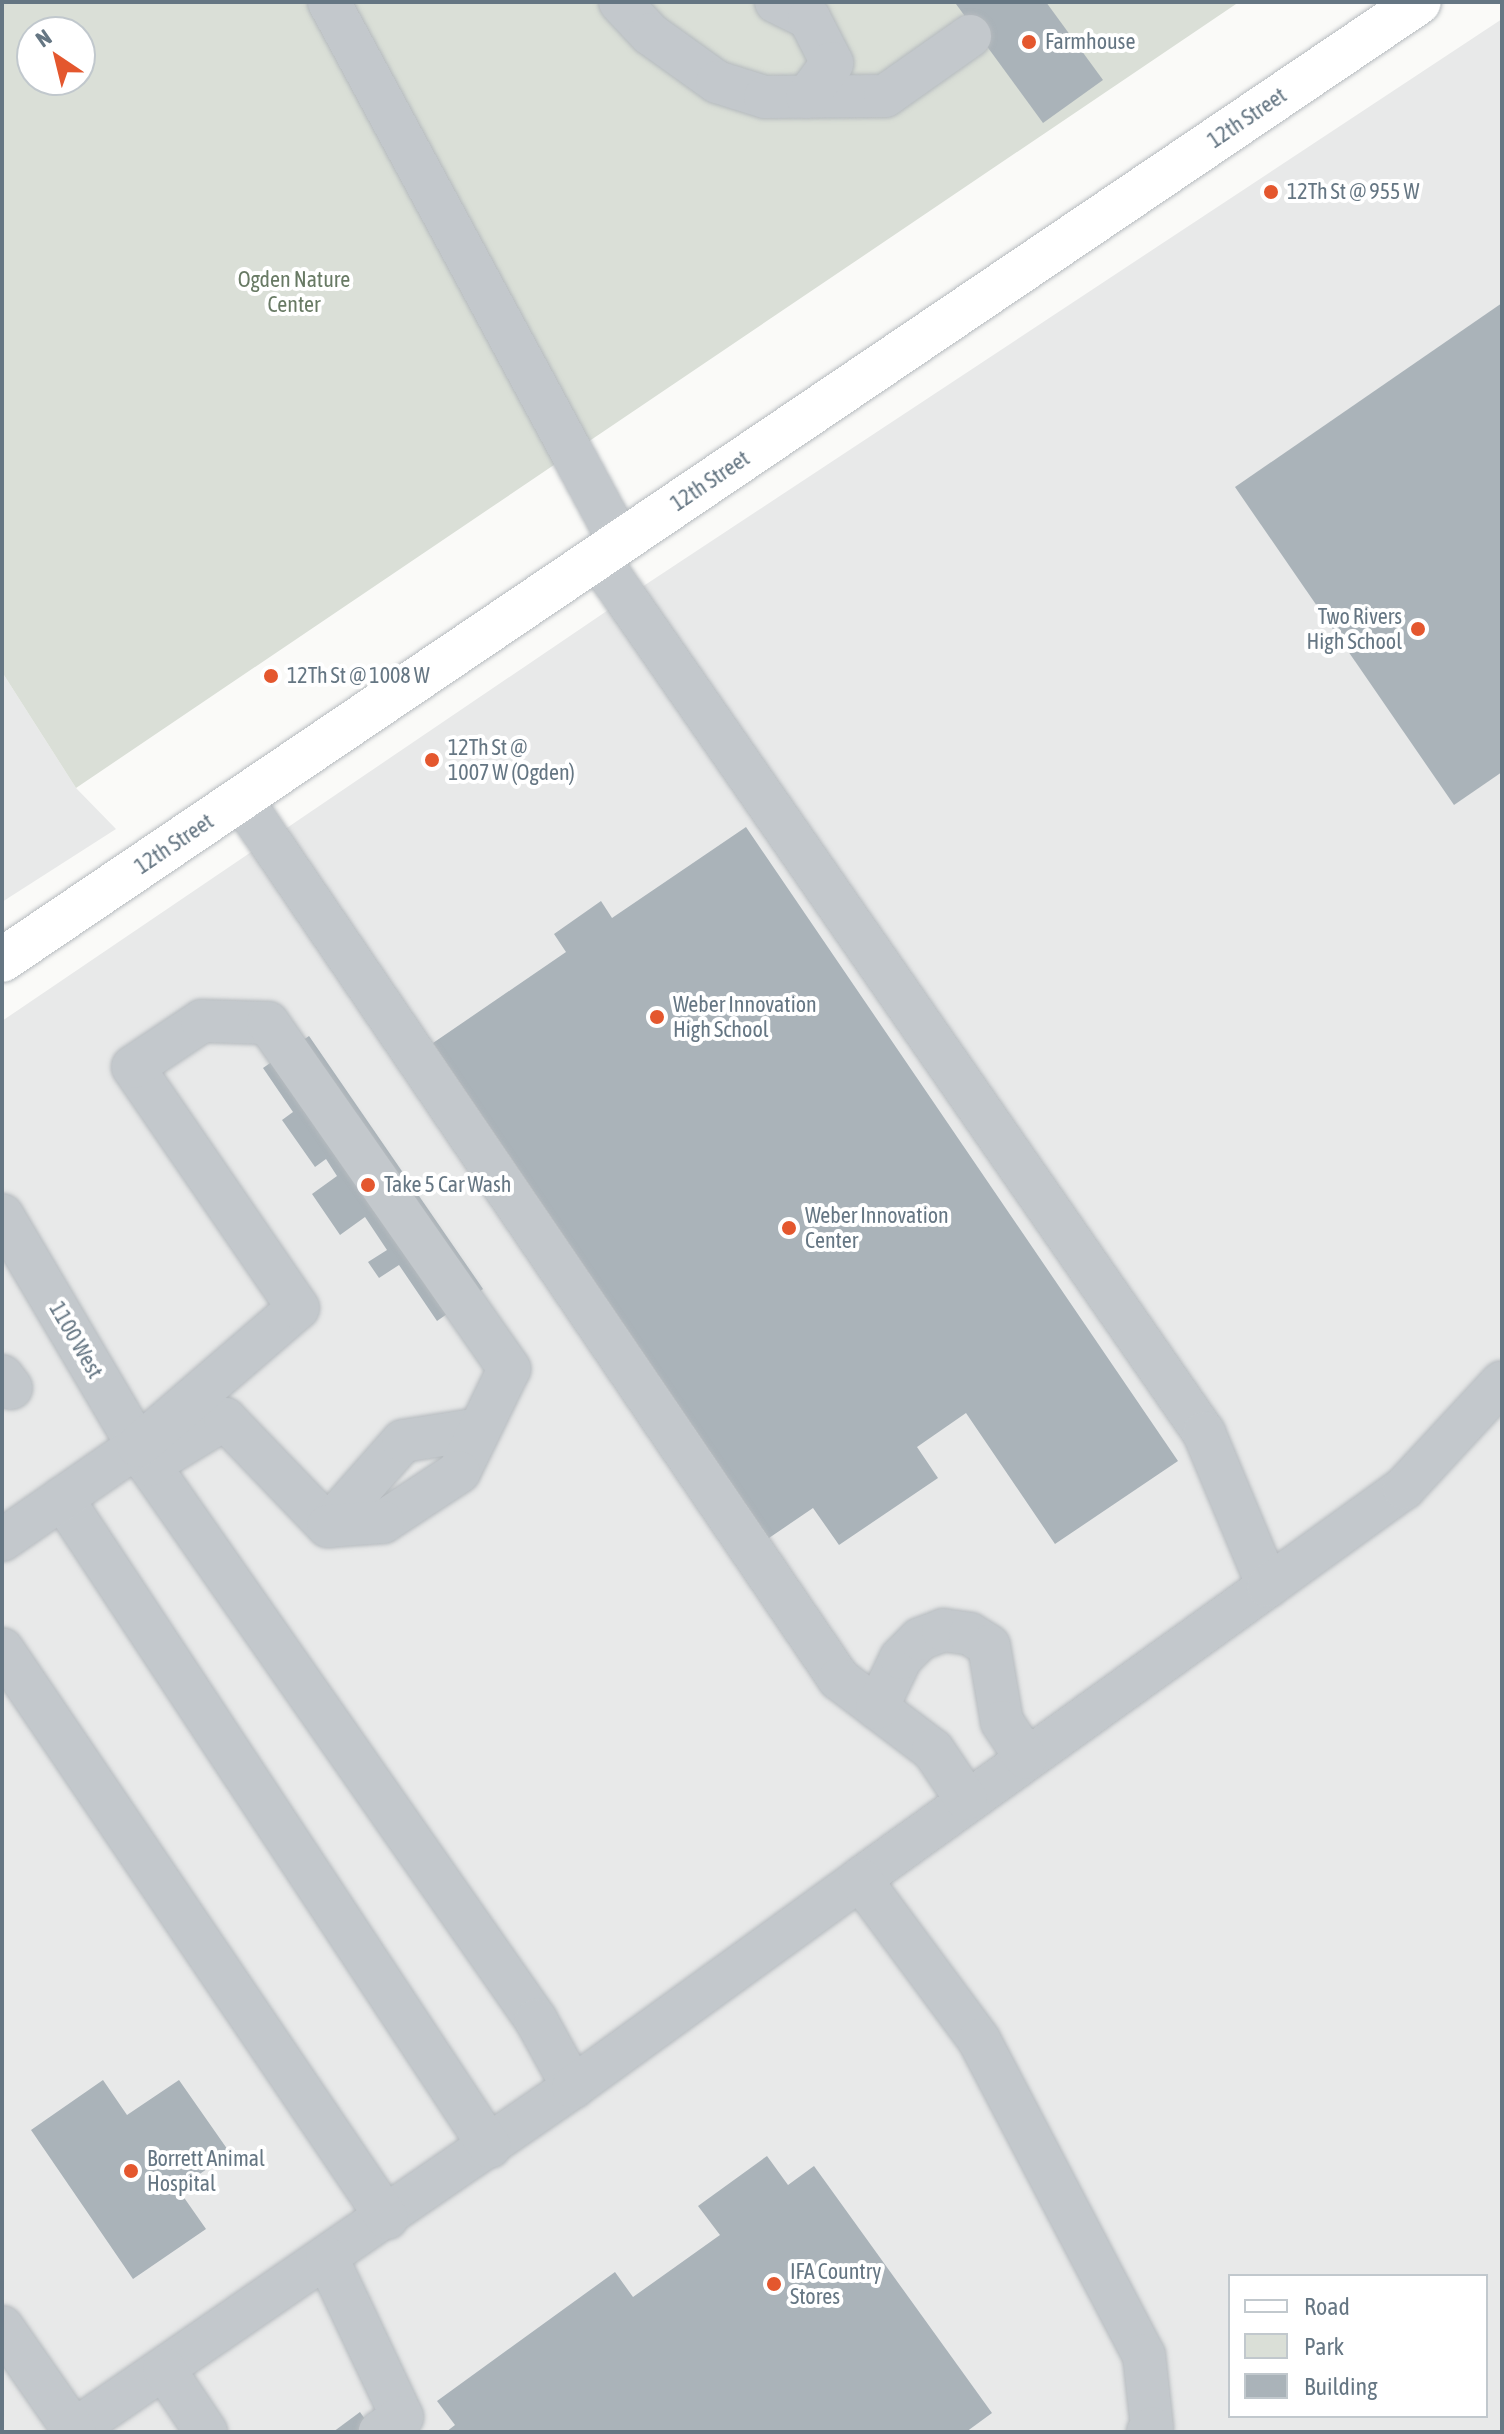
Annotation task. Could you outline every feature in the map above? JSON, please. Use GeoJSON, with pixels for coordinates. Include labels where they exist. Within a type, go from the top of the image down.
{"type":"FeatureCollection","features":[{"type":"Feature","properties":{"kind":"main road","name":"12th Street"},"geometry":{"type":"LineString","coordinates":[[2,960],[1419,2]]}},
{"type":"Feature","properties":{"kind":"street"},"geometry":{"type":"LineString","coordinates":[[329,2],[609,549],[1204,1433],[1268,1586]]}},
{"type":"Feature","properties":{"kind":"street"},"geometry":{"type":"LineString","coordinates":[[620,2],[650,34],[717,82],[765,97],[885,96],[970,36]]}},
{"type":"Feature","properties":{"kind":"street"},"geometry":{"type":"LineString","coordinates":[[776,2],[809,18],[832,63],[807,97]]}},
{"type":"Feature","properties":{"kind":"street"},"geometry":{"type":"LineString","coordinates":[[241,799],[839,1679],[933,1750],[966,1799]]}},
{"type":"Feature","properties":{"kind":"street"},"geometry":{"type":"LineString","coordinates":[[144,1456],[298,1308],[133,1067],[202,1021],[268,1023],[509,1369],[459,1472],[383,1522],[328,1526]]}},
{"type":"Feature","properties":{"kind":"street","name":"1100 West"},"geometry":{"type":"LineString","coordinates":[[2,1215],[144,1456],[536,2020],[573,2087]]}},
{"type":"Feature","properties":{"kind":"street"},"geometry":{"type":"LineString","coordinates":[[2,2327],[75,2431],[490,2147],[966,1799],[1404,1488],[1502,1382]]}},
{"type":"Feature","properties":{"kind":"street"},"geometry":{"type":"LineString","coordinates":[[2,1540],[62,1498],[225,1419],[328,1526]]}},
{"type":"Feature","properties":{"kind":"street"},"geometry":{"type":"LineString","coordinates":[[328,1526],[403,1441],[479,1429]]}},
{"type":"Feature","properties":{"kind":"street"},"geometry":{"type":"LineString","coordinates":[[62,1498],[490,2147]]}},
{"type":"Feature","properties":{"kind":"street"},"geometry":{"type":"LineString","coordinates":[[877,1708],[901,1658],[920,1639],[943,1630],[970,1634],[989,1646],[1002,1722],[1026,1758]]}},
{"type":"Feature","properties":{"kind":"street"},"geometry":{"type":"LineString","coordinates":[[2,1649],[387,2218]]}},
{"type":"Feature","properties":{"kind":"street"},"geometry":{"type":"LineString","coordinates":[[860,1879],[979,2040],[1123,2314],[1144,2355],[1152,2428],[1148,2432]]}},
{"type":"Feature","properties":{"kind":"street"},"geometry":{"type":"LineString","coordinates":[[327,2258],[402,2417],[380,2432]]}},
{"type":"Feature","properties":{"kind":"street"},"geometry":{"type":"LineString","coordinates":[[164,2369],[206,2432]]}},
{"type":"Feature","properties":{"kind":"shaded area"},"geometry":{"type":"Polygon","coordinates":[[[1502,19],[1502,2432],[2,2432],[2,1021],[648,583],[1502,19]]]}},
{"type":"Feature","properties":{"kind":"shaded area"},"geometry":{"type":"Polygon","coordinates":[[[2,672],[76,788],[116,829],[2,902],[2,672]]]}},
{"type":"Feature","properties":{"kind":"green space","name":"Ogden Nature Center"},"geometry":{"type":"Polygon","coordinates":[[[2,2],[1239,2],[76,788],[2,672],[2,2]]]}},
{"type":"Feature","properties":{"kind":"building","name":"Farmhouse"},"geometry":{"type":"Polygon","coordinates":[[[1046,2],[1103,80],[1043,123],[956,4],[1046,2]]]}},
{"type":"Feature","properties":{"kind":"building","name":"Two Rivers High School"},"geometry":{"type":"Polygon","coordinates":[[[1502,303],[1502,772],[1454,805],[1235,487],[1502,303]]]}},
{"type":"Feature","properties":{"kind":"building","name":"Weber Innovation Center"},"geometry":{"type":"Polygon","coordinates":[[[746,827],[1178,1461],[1055,1544],[966,1413],[917,1447],[938,1478],[839,1545],[813,1508],[769,1538],[433,1043],[566,952],[554,934],[601,901],[612,918],[746,827]]]}},
{"type":"Feature","properties":{"kind":"building","name":"Take 5 Car Wash"},"geometry":{"type":"Polygon","coordinates":[[[309,1036],[483,1289],[437,1321],[399,1265],[379,1278],[368,1262],[387,1250],[365,1217],[340,1235],[312,1194],[337,1176],[326,1159],[315,1167],[282,1120],[293,1112],[263,1068],[309,1036]]]}},
{"type":"Feature","properties":{"kind":"building","name":"Borrett Animal Hospital"},"geometry":{"type":"Polygon","coordinates":[[[103,2080],[127,2115],[179,2080],[230,2153],[178,2189],[206,2229],[133,2279],[31,2130],[103,2080]]]}},
{"type":"Feature","properties":{"kind":"building","name":"IFA Country Stores"},"geometry":{"type":"Polygon","coordinates":[[[767,2156],[788,2185],[814,2166],[992,2413],[966,2432],[446,2432],[455,2425],[437,2401],[615,2272],[633,2297],[720,2235],[698,2206],[767,2156]]]}},
{"type":"Feature","properties":{"kind":"building"},"geometry":{"type":"Polygon","coordinates":[[[360,2412],[374,2432],[333,2432],[360,2412]]]}},
{"type":"Feature","properties":{"kind":"place","name":"Farmhouse"},"geometry":{"type":"Point","coordinates":[1029,42]}},
{"type":"Feature","properties":{"kind":"place","name":"12Th St @ 955 W"},"geometry":{"type":"Point","coordinates":[1271,192]}},
{"type":"Feature","properties":{"kind":"place","name":"Two Rivers High School"},"geometry":{"type":"Point","coordinates":[1418,629]}},
{"type":"Feature","properties":{"kind":"place","name":"12Th St @ 1008 W"},"geometry":{"type":"Point","coordinates":[271,676]}},
{"type":"Feature","properties":{"kind":"place","name":"12Th St @ 1007 W (Ogden)"},"geometry":{"type":"Point","coordinates":[432,760]}},
{"type":"Feature","properties":{"kind":"place","name":"Weber Innovation High School"},"geometry":{"type":"Point","coordinates":[657,1017]}},
{"type":"Feature","properties":{"kind":"place","name":"Take 5 Car Wash"},"geometry":{"type":"Point","coordinates":[368,1185]}},
{"type":"Feature","properties":{"kind":"place","name":"Weber Innovation Center"},"geometry":{"type":"Point","coordinates":[789,1228]}},
{"type":"Feature","properties":{"kind":"place","name":"Borrett Animal Hospital"},"geometry":{"type":"Point","coordinates":[131,2171]}},
{"type":"Feature","properties":{"kind":"place","name":"IFA Country Stores"},"geometry":{"type":"Point","coordinates":[774,2284]}}]}
